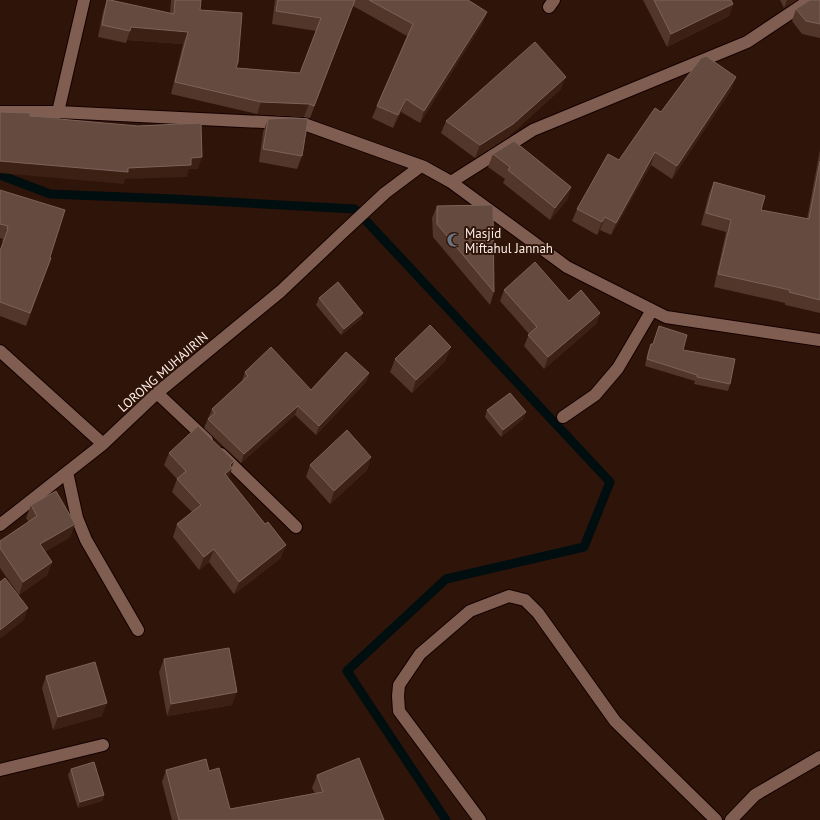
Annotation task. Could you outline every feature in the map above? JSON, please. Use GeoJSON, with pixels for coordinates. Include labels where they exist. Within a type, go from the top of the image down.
{"type":"FeatureCollection","features":[{"type":"Feature","properties":{"kind":"street"},"geometry":{"type":"LineString","coordinates":[[58,112],[84,0]]}},
{"type":"Feature","properties":{"kind":"street"},"geometry":{"type":"LineString","coordinates":[[451,182],[533,130],[747,42],[810,0]]}},
{"type":"Feature","properties":{"kind":"street"},"geometry":{"type":"LineString","coordinates":[[0,112],[58,112],[304,124],[420,166],[451,182],[567,267],[666,317],[820,340]]}},
{"type":"Feature","properties":{"kind":"street","name":"LORONG MUHAJIRIN"},"geometry":{"type":"LineString","coordinates":[[0,525],[103,444],[157,392],[281,291],[385,193],[420,166]]}},
{"type":"Feature","properties":{"kind":"street"},"geometry":{"type":"LineString","coordinates":[[563,417],[595,395],[618,368],[652,310]]}},
{"type":"Feature","properties":{"kind":"street"},"geometry":{"type":"LineString","coordinates":[[0,351],[103,444]]}},
{"type":"Feature","properties":{"kind":"street"},"geometry":{"type":"LineString","coordinates":[[157,392],[296,527]]}},
{"type":"Feature","properties":{"kind":"street"},"geometry":{"type":"LineString","coordinates":[[68,472],[77,518],[86,540],[138,630]]}},
{"type":"Feature","properties":{"kind":"street"},"geometry":{"type":"LineString","coordinates":[[480,820],[399,711],[399,685],[420,654],[470,611],[509,596],[525,600],[538,614],[615,722],[716,820]]}},
{"type":"Feature","properties":{"kind":"street"},"geometry":{"type":"LineString","coordinates":[[0,770],[104,745]]}},
{"type":"Feature","properties":{"kind":"street"},"geometry":{"type":"LineString","coordinates":[[731,820],[755,795],[820,757]]}},
{"type":"Feature","properties":{"kind":"building"},"geometry":{"type":"Polygon","coordinates":[[[107,0],[174,14],[175,0],[201,0],[200,10],[242,13],[238,62],[236,68],[300,73],[321,18],[276,11],[278,0],[355,0],[314,106],[309,104],[261,102],[175,82],[188,32],[131,27],[130,31],[102,25],[107,0]]]}},
{"type":"Feature","properties":{"kind":"building"},"geometry":{"type":"Polygon","coordinates":[[[369,0],[468,0],[487,12],[424,111],[406,99],[398,115],[377,106],[413,24],[369,0]]]}},
{"type":"Feature","properties":{"kind":"building"},"geometry":{"type":"Polygon","coordinates":[[[654,0],[731,0],[733,4],[671,34],[654,0]]]}},
{"type":"Feature","properties":{"kind":"building"},"geometry":{"type":"Polygon","coordinates":[[[810,0],[820,0],[820,24],[806,21],[796,9],[810,0]]]}},
{"type":"Feature","properties":{"kind":"building"},"geometry":{"type":"Polygon","coordinates":[[[535,42],[566,77],[513,124],[480,145],[446,121],[535,42]]]}},
{"type":"Feature","properties":{"kind":"building"},"geometry":{"type":"Polygon","coordinates":[[[706,56],[736,77],[677,166],[655,152],[616,223],[605,217],[602,222],[577,209],[608,154],[619,160],[655,108],[661,112],[701,58],[706,56]]]}},
{"type":"Feature","properties":{"kind":"building"},"geometry":{"type":"Polygon","coordinates":[[[0,112],[30,113],[30,116],[138,126],[201,123],[202,157],[191,158],[191,165],[128,168],[128,172],[0,161],[0,112]]]}},
{"type":"Feature","properties":{"kind":"building"},"geometry":{"type":"Polygon","coordinates":[[[268,119],[308,119],[302,156],[263,149],[268,119]]]}},
{"type":"Feature","properties":{"kind":"building"},"geometry":{"type":"Polygon","coordinates":[[[514,141],[571,187],[555,208],[508,170],[510,167],[493,154],[514,141]]]}},
{"type":"Feature","properties":{"kind":"building"},"geometry":{"type":"Polygon","coordinates":[[[820,161],[820,300],[789,292],[790,290],[718,274],[731,220],[706,213],[714,182],[765,196],[761,210],[809,219],[820,161]]]}},
{"type":"Feature","properties":{"kind":"building"},"geometry":{"type":"Polygon","coordinates":[[[0,190],[65,210],[50,257],[51,258],[30,313],[0,302],[0,251],[8,226],[0,224],[0,190]]]}},
{"type":"Feature","properties":{"kind":"building"},"geometry":{"type":"Polygon","coordinates":[[[437,206],[493,206],[494,292],[437,224],[437,206]]]}},
{"type":"Feature","properties":{"kind":"building"},"geometry":{"type":"Polygon","coordinates":[[[535,262],[569,301],[581,290],[600,313],[548,357],[528,335],[537,327],[504,290],[535,262]]]}},
{"type":"Feature","properties":{"kind":"building"},"geometry":{"type":"Polygon","coordinates":[[[338,282],[363,313],[344,329],[319,298],[338,282]]]}},
{"type":"Feature","properties":{"kind":"building"},"geometry":{"type":"Polygon","coordinates":[[[430,325],[451,347],[416,380],[395,359],[430,325]]]}},
{"type":"Feature","properties":{"kind":"building"},"geometry":{"type":"Polygon","coordinates":[[[659,326],[687,335],[683,350],[735,359],[730,384],[697,377],[697,375],[647,359],[651,344],[653,344],[659,326]]]}},
{"type":"Feature","properties":{"kind":"building"},"geometry":{"type":"Polygon","coordinates":[[[271,347],[311,390],[346,352],[369,373],[319,426],[298,406],[244,454],[208,419],[215,413],[212,409],[248,376],[245,372],[271,347]]]}},
{"type":"Feature","properties":{"kind":"building"},"geometry":{"type":"Polygon","coordinates":[[[510,393],[526,412],[503,430],[487,410],[510,393]]]}},
{"type":"Feature","properties":{"kind":"building"},"geometry":{"type":"Polygon","coordinates":[[[198,426],[234,461],[230,465],[232,468],[225,474],[265,524],[268,522],[286,545],[239,582],[214,549],[204,557],[177,524],[201,505],[177,479],[186,471],[169,453],[198,426]]]}},
{"type":"Feature","properties":{"kind":"building"},"geometry":{"type":"Polygon","coordinates":[[[347,430],[371,457],[334,491],[310,465],[347,430]]]}},
{"type":"Feature","properties":{"kind":"building"},"geometry":{"type":"Polygon","coordinates":[[[56,491],[75,524],[40,544],[52,562],[23,582],[0,548],[0,541],[37,516],[31,505],[56,491]]]}},
{"type":"Feature","properties":{"kind":"building"},"geometry":{"type":"Polygon","coordinates":[[[5,578],[28,608],[0,630],[0,582],[5,578]]]}},
{"type":"Feature","properties":{"kind":"building"},"geometry":{"type":"Polygon","coordinates":[[[229,648],[237,692],[171,704],[164,659],[229,648]]]}},
{"type":"Feature","properties":{"kind":"building"},"geometry":{"type":"Polygon","coordinates":[[[95,662],[107,703],[58,717],[46,676],[95,662]]]}},
{"type":"Feature","properties":{"kind":"building"},"geometry":{"type":"Polygon","coordinates":[[[359,758],[384,820],[179,820],[166,770],[206,759],[209,771],[219,768],[230,809],[323,792],[317,775],[359,758]]]}},
{"type":"Feature","properties":{"kind":"building"},"geometry":{"type":"Polygon","coordinates":[[[94,762],[104,795],[80,802],[71,769],[94,762]]]}},
{"type":"Feature","properties":{"kind":"waterway"},"geometry":{"type":"LineString","coordinates":[[0,175],[50,194],[355,209],[610,482],[584,547],[446,579],[347,671],[446,820]]}},
{"type":"Feature","properties":{"kind":"place","name":"Masjid Miftahul Jannah"},"geometry":{"type":"Point","coordinates":[454,240]}}]}
